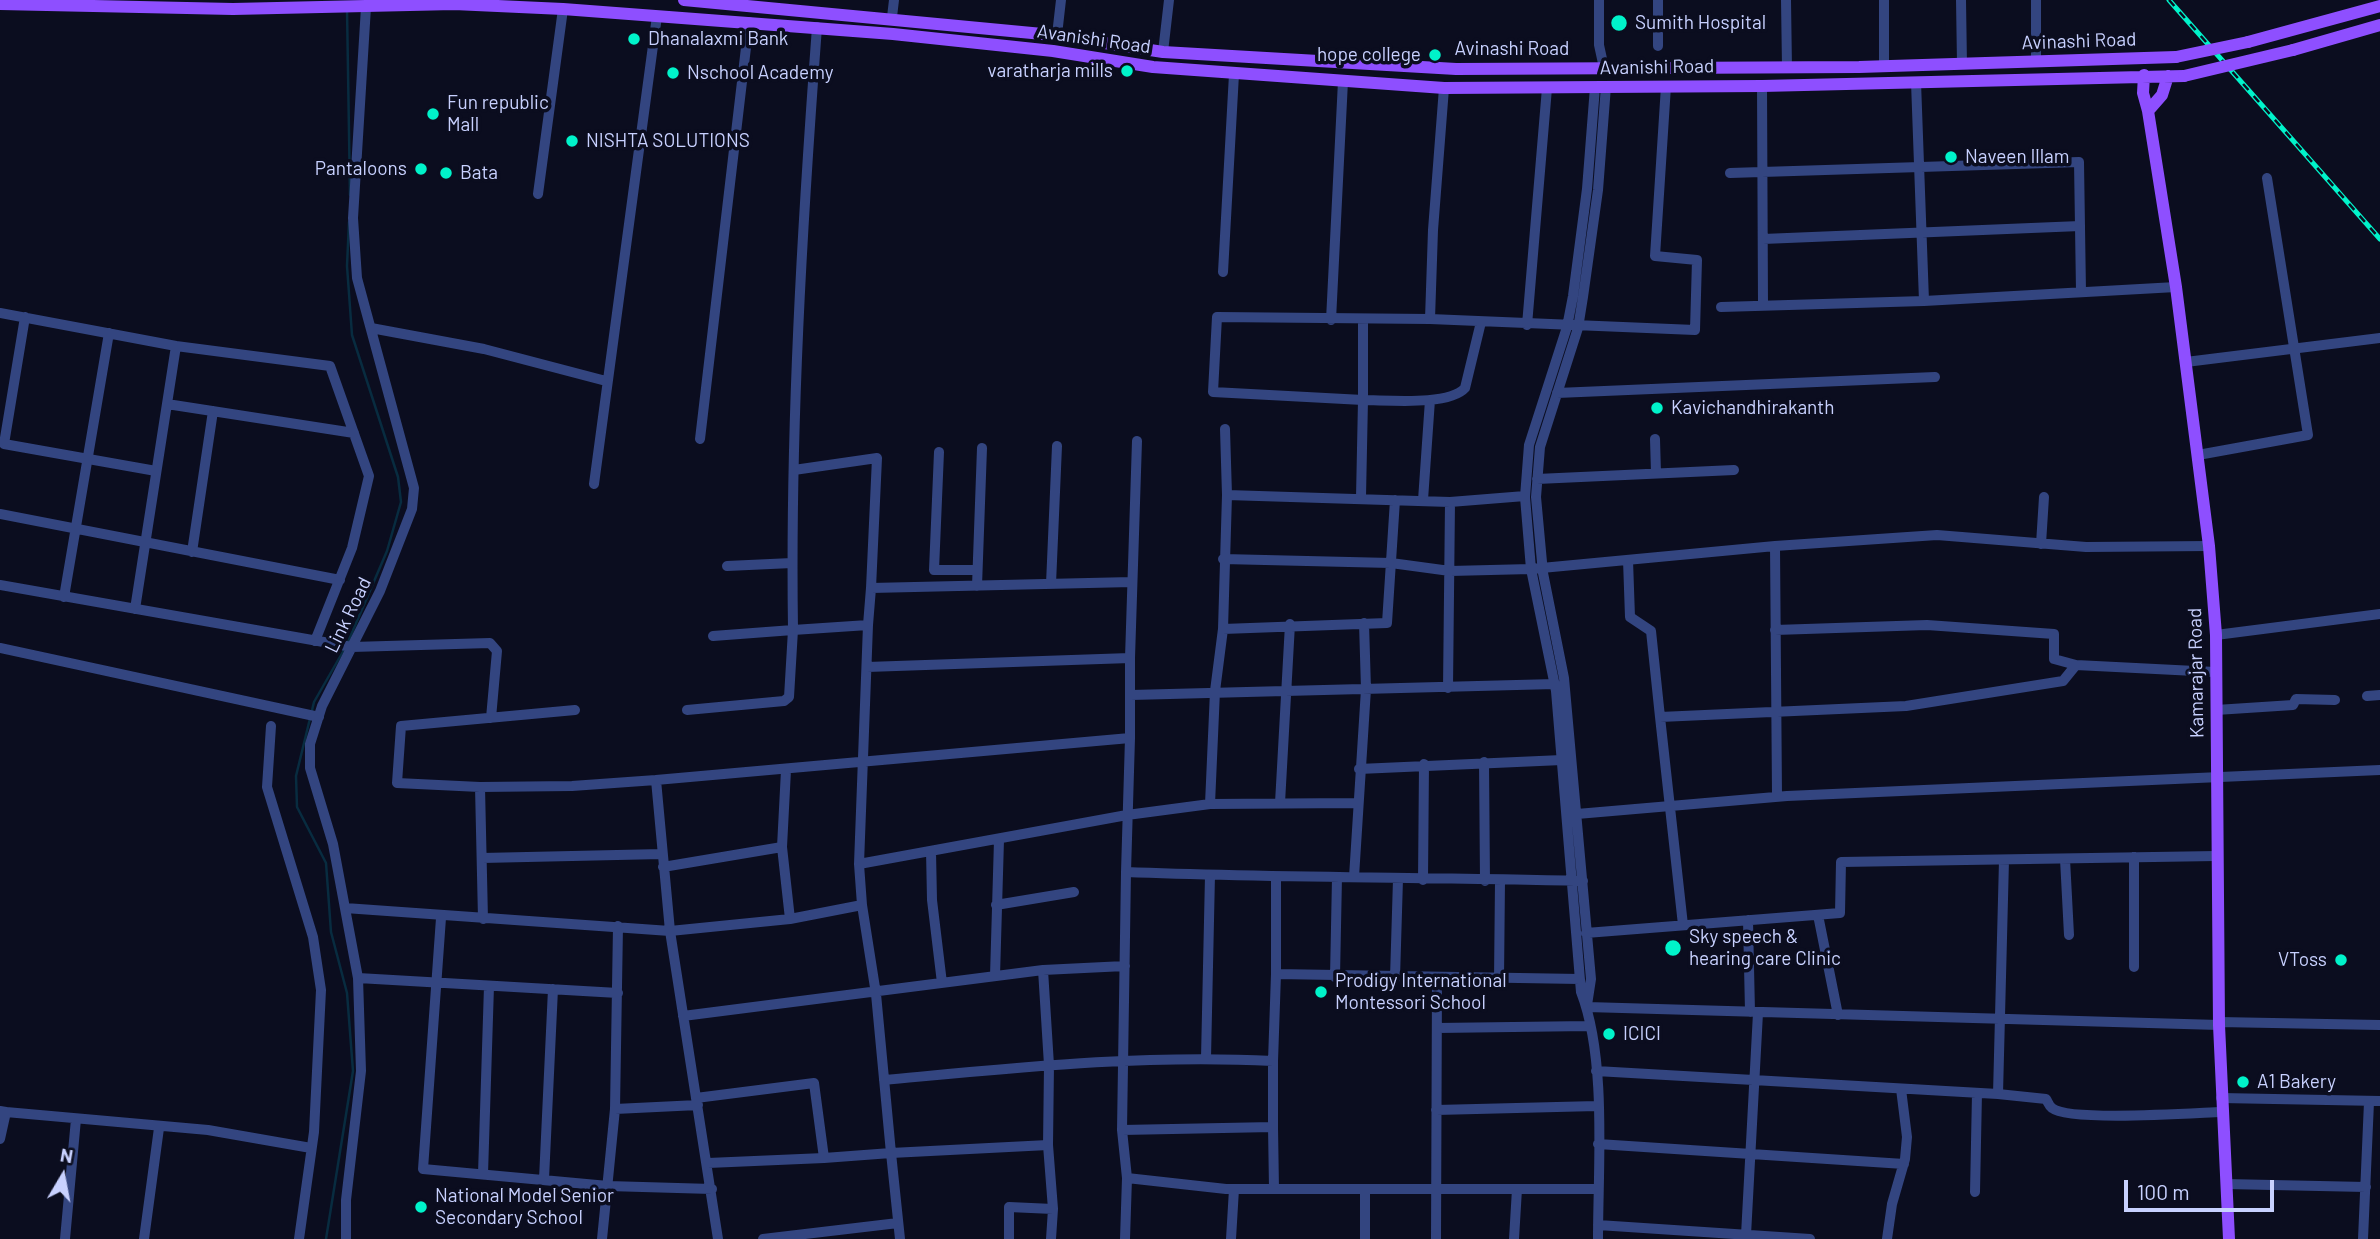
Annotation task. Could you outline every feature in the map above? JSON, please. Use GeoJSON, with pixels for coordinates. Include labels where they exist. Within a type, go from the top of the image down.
{"type":"FeatureCollection","features":[{"type":"Feature","properties":{"kind":"main road","name":"Avinashi Road"},"geometry":{"type":"LineString","coordinates":[[684,0],[1057,35],[1163,52],[1456,69],[1787,68],[2176,57],[2248,42],[2380,6]]}},
{"type":"Feature","properties":{"kind":"main road","name":"Avanishi Road"},"geometry":{"type":"LineString","coordinates":[[0,4],[233,9],[454,4],[562,9],[817,27],[1053,51],[1153,67],[1444,88],[1762,86],[2185,76],[2293,50],[2380,25]]}},
{"type":"Feature","properties":{"kind":"main road"},"geometry":{"type":"LineString","coordinates":[[1948,64],[1949,80]]}},
{"type":"Feature","properties":{"kind":"main road"},"geometry":{"type":"LineString","coordinates":[[1373,83],[1374,65]]}},
{"type":"Feature","properties":{"kind":"main road"},"geometry":{"type":"LineString","coordinates":[[1859,66],[1859,83]]}},
{"type":"Feature","properties":{"kind":"main road","name":"Kamarajar Road"},"geometry":{"type":"LineString","coordinates":[[2144,75],[2143,93],[2186,362],[2209,546],[2216,635],[2219,1023],[2221,1112],[2229,1239]]}},
{"type":"Feature","properties":{"kind":"main road"},"geometry":{"type":"LineString","coordinates":[[2148,111],[2162,95],[2168,76]]}},
{"type":"Feature","properties":{"kind":"street"},"geometry":{"type":"LineString","coordinates":[[892,18],[894,0]]}},
{"type":"Feature","properties":{"kind":"street"},"geometry":{"type":"LineString","coordinates":[[1057,35],[1061,0]]}},
{"type":"Feature","properties":{"kind":"street"},"geometry":{"type":"LineString","coordinates":[[1163,52],[1169,0]]}},
{"type":"Feature","properties":{"kind":"street"},"geometry":{"type":"LineString","coordinates":[[1599,0],[1600,68]]}},
{"type":"Feature","properties":{"kind":"street"},"geometry":{"type":"LineString","coordinates":[[1658,0],[1658,46]]}},
{"type":"Feature","properties":{"kind":"street"},"geometry":{"type":"LineString","coordinates":[[1786,0],[1787,68]]}},
{"type":"Feature","properties":{"kind":"street"},"geometry":{"type":"LineString","coordinates":[[1884,0],[1884,66]]}},
{"type":"Feature","properties":{"kind":"street"},"geometry":{"type":"LineString","coordinates":[[1961,0],[1962,64]]}},
{"type":"Feature","properties":{"kind":"street"},"geometry":{"type":"LineString","coordinates":[[2036,0],[2036,62]]}},
{"type":"Feature","properties":{"kind":"street","name":"Link Road"},"geometry":{"type":"LineString","coordinates":[[346,1239],[346,1200],[361,1071],[358,978],[333,844],[310,768],[310,744],[313,716],[385,579],[412,509],[414,488],[357,278],[353,218],[363,7]]}},
{"type":"Feature","properties":{"kind":"street"},"geometry":{"type":"LineString","coordinates":[[538,194],[562,9]]}},
{"type":"Feature","properties":{"kind":"street"},"geometry":{"type":"LineString","coordinates":[[594,484],[657,16]]}},
{"type":"Feature","properties":{"kind":"street"},"geometry":{"type":"LineString","coordinates":[[701,439],[749,22]]}},
{"type":"Feature","properties":{"kind":"street"},"geometry":{"type":"LineString","coordinates":[[687,710],[784,701],[789,697],[793,630],[792,563],[801,244],[817,27]]}},
{"type":"Feature","properties":{"kind":"street"},"geometry":{"type":"LineString","coordinates":[[1223,272],[1234,74]]}},
{"type":"Feature","properties":{"kind":"street"},"geometry":{"type":"LineString","coordinates":[[1331,320],[1343,81]]}},
{"type":"Feature","properties":{"kind":"street"},"geometry":{"type":"LineString","coordinates":[[1916,82],[1924,300]]}},
{"type":"Feature","properties":{"kind":"street"},"geometry":{"type":"LineString","coordinates":[[1481,322],[1465,388],[1459,395],[1430,400],[1363,400],[1213,392],[1217,317],[1430,319],[1567,327],[1578,325],[1695,330],[1697,260],[1655,256],[1666,86]]}},
{"type":"Feature","properties":{"kind":"street"},"geometry":{"type":"LineString","coordinates":[[1762,86],[1763,305]]}},
{"type":"Feature","properties":{"kind":"street"},"geometry":{"type":"LineString","coordinates":[[1587,1007],[1591,979],[1577,814],[1564,678],[1543,566],[1537,479],[1540,446],[1578,325],[1598,190],[1601,87]]}},
{"type":"Feature","properties":{"kind":"street"},"geometry":{"type":"LineString","coordinates":[[1598,1239],[1596,1071],[1580,979],[1555,684],[1531,569],[1525,496],[1530,445],[1567,327],[1601,87]]}},
{"type":"Feature","properties":{"kind":"street"},"geometry":{"type":"LineString","coordinates":[[1430,319],[1433,230],[1444,88]]}},
{"type":"Feature","properties":{"kind":"street"},"geometry":{"type":"LineString","coordinates":[[1527,325],[1547,88]]}},
{"type":"Feature","properties":{"kind":"street"},"geometry":{"type":"LineString","coordinates":[[1730,173],[2078,162],[2081,292]]}},
{"type":"Feature","properties":{"kind":"street"},"geometry":{"type":"LineString","coordinates":[[2197,455],[2308,435],[2267,178]]}},
{"type":"Feature","properties":{"kind":"street"},"geometry":{"type":"LineString","coordinates":[[1763,239],[2080,226]]}},
{"type":"Feature","properties":{"kind":"street"},"geometry":{"type":"LineString","coordinates":[[1721,307],[2176,287]]}},
{"type":"Feature","properties":{"kind":"street"},"geometry":{"type":"LineString","coordinates":[[0,313],[176,346],[330,366],[369,476],[352,548],[315,641]]}},
{"type":"Feature","properties":{"kind":"street"},"geometry":{"type":"LineString","coordinates":[[25,317],[2,444],[156,471]]}},
{"type":"Feature","properties":{"kind":"street"},"geometry":{"type":"LineString","coordinates":[[1361,497],[1363,320]]}},
{"type":"Feature","properties":{"kind":"street"},"geometry":{"type":"LineString","coordinates":[[370,328],[484,349],[606,381]]}},
{"type":"Feature","properties":{"kind":"street"},"geometry":{"type":"LineString","coordinates":[[64,597],[109,333]]}},
{"type":"Feature","properties":{"kind":"street"},"geometry":{"type":"LineString","coordinates":[[2186,362],[2380,338]]}},
{"type":"Feature","properties":{"kind":"street"},"geometry":{"type":"LineString","coordinates":[[135,609],[176,346]]}},
{"type":"Feature","properties":{"kind":"street"},"geometry":{"type":"LineString","coordinates":[[1557,393],[1935,377]]}},
{"type":"Feature","properties":{"kind":"street"},"geometry":{"type":"LineString","coordinates":[[1423,500],[1430,400]]}},
{"type":"Feature","properties":{"kind":"street"},"geometry":{"type":"LineString","coordinates":[[167,404],[354,433]]}},
{"type":"Feature","properties":{"kind":"street"},"geometry":{"type":"LineString","coordinates":[[192,552],[213,411]]}},
{"type":"Feature","properties":{"kind":"street"},"geometry":{"type":"LineString","coordinates":[[1210,804],[1215,691],[1223,629],[1223,558],[1227,495],[1225,429]]}},
{"type":"Feature","properties":{"kind":"street"},"geometry":{"type":"LineString","coordinates":[[1655,439],[1656,473]]}},
{"type":"Feature","properties":{"kind":"street"},"geometry":{"type":"LineString","coordinates":[[1125,1239],[1127,1178],[1122,1130],[1123,1059],[1137,442]]}},
{"type":"Feature","properties":{"kind":"street"},"geometry":{"type":"LineString","coordinates":[[1051,584],[1057,446]]}},
{"type":"Feature","properties":{"kind":"street"},"geometry":{"type":"LineString","coordinates":[[976,586],[982,448]]}},
{"type":"Feature","properties":{"kind":"street"},"geometry":{"type":"LineString","coordinates":[[939,452],[934,570],[977,570]]}},
{"type":"Feature","properties":{"kind":"street"},"geometry":{"type":"LineString","coordinates":[[794,470],[877,458],[859,864],[862,905],[876,993],[900,1239]]}},
{"type":"Feature","properties":{"kind":"street"},"geometry":{"type":"LineString","coordinates":[[1537,479],[1734,470]]}},
{"type":"Feature","properties":{"kind":"street"},"geometry":{"type":"LineString","coordinates":[[1227,495],[1361,497],[1450,502],[1525,496]]}},
{"type":"Feature","properties":{"kind":"street"},"geometry":{"type":"LineString","coordinates":[[2041,544],[2044,497]]}},
{"type":"Feature","properties":{"kind":"street"},"geometry":{"type":"LineString","coordinates":[[1223,629],[1290,624],[1387,623],[1395,500]]}},
{"type":"Feature","properties":{"kind":"street"},"geometry":{"type":"LineString","coordinates":[[1448,688],[1450,502]]}},
{"type":"Feature","properties":{"kind":"street"},"geometry":{"type":"LineString","coordinates":[[0,514],[340,580]]}},
{"type":"Feature","properties":{"kind":"street"},"geometry":{"type":"LineString","coordinates":[[1223,558],[1391,563],[1450,571],[1531,569],[1774,546],[1937,535],[2086,547],[2209,546]]}},
{"type":"Feature","properties":{"kind":"street"},"geometry":{"type":"LineString","coordinates":[[1774,546],[1777,796]]}},
{"type":"Feature","properties":{"kind":"street"},"geometry":{"type":"LineString","coordinates":[[1628,560],[1630,617],[1651,631],[1683,925]]}},
{"type":"Feature","properties":{"kind":"street"},"geometry":{"type":"LineString","coordinates":[[727,566],[792,563]]}},
{"type":"Feature","properties":{"kind":"street"},"geometry":{"type":"LineString","coordinates":[[871,588],[1132,582]]}},
{"type":"Feature","properties":{"kind":"street"},"geometry":{"type":"LineString","coordinates":[[0,585],[348,647],[490,643],[497,651],[491,718]]}},
{"type":"Feature","properties":{"kind":"street"},"geometry":{"type":"LineString","coordinates":[[2216,635],[2380,614]]}},
{"type":"Feature","properties":{"kind":"street"},"geometry":{"type":"LineString","coordinates":[[1354,877],[1366,689],[1364,623]]}},
{"type":"Feature","properties":{"kind":"street"},"geometry":{"type":"LineString","coordinates":[[1280,803],[1290,624]]}},
{"type":"Feature","properties":{"kind":"street"},"geometry":{"type":"LineString","coordinates":[[713,636],[868,625]]}},
{"type":"Feature","properties":{"kind":"street"},"geometry":{"type":"LineString","coordinates":[[1775,630],[1927,625],[2054,634],[2054,659],[2076,665],[2215,672]]}},
{"type":"Feature","properties":{"kind":"street"},"geometry":{"type":"LineString","coordinates":[[0,648],[313,716]]}},
{"type":"Feature","properties":{"kind":"street"},"geometry":{"type":"LineString","coordinates":[[867,667],[1130,658]]}},
{"type":"Feature","properties":{"kind":"street"},"geometry":{"type":"LineString","coordinates":[[1660,718],[1906,706],[2063,681],[2076,665]]}},
{"type":"Feature","properties":{"kind":"street"},"geometry":{"type":"LineString","coordinates":[[1131,695],[1555,684]]}},
{"type":"Feature","properties":{"kind":"street"},"geometry":{"type":"LineString","coordinates":[[2367,696],[2380,695]]}},
{"type":"Feature","properties":{"kind":"street"},"geometry":{"type":"LineString","coordinates":[[2216,710],[2292,705],[2296,699],[2335,700]]}},
{"type":"Feature","properties":{"kind":"street"},"geometry":{"type":"LineString","coordinates":[[575,710],[401,726],[397,783],[480,787],[572,786],[786,770],[1130,738]]}},
{"type":"Feature","properties":{"kind":"street"},"geometry":{"type":"LineString","coordinates":[[271,726],[267,787],[313,937],[321,990],[311,1148],[299,1239]]}},
{"type":"Feature","properties":{"kind":"street"},"geometry":{"type":"LineString","coordinates":[[1359,769],[1424,764],[1562,760]]}},
{"type":"Feature","properties":{"kind":"street"},"geometry":{"type":"LineString","coordinates":[[1484,762],[1485,881]]}},
{"type":"Feature","properties":{"kind":"street"},"geometry":{"type":"LineString","coordinates":[[1423,880],[1424,764]]}},
{"type":"Feature","properties":{"kind":"street"},"geometry":{"type":"LineString","coordinates":[[786,770],[782,847],[790,919]]}},
{"type":"Feature","properties":{"kind":"street"},"geometry":{"type":"LineString","coordinates":[[1577,814],[1777,796],[2380,770]]}},
{"type":"Feature","properties":{"kind":"street"},"geometry":{"type":"LineString","coordinates":[[656,780],[670,931],[719,1239]]}},
{"type":"Feature","properties":{"kind":"street"},"geometry":{"type":"LineString","coordinates":[[480,787],[483,919]]}},
{"type":"Feature","properties":{"kind":"street"},"geometry":{"type":"LineString","coordinates":[[859,864],[1127,815],[1210,804],[1357,803]]}},
{"type":"Feature","properties":{"kind":"street"},"geometry":{"type":"LineString","coordinates":[[995,976],[999,840]]}},
{"type":"Feature","properties":{"kind":"street"},"geometry":{"type":"LineString","coordinates":[[663,867],[782,847]]}},
{"type":"Feature","properties":{"kind":"street"},"geometry":{"type":"LineString","coordinates":[[931,851],[932,900],[942,983]]}},
{"type":"Feature","properties":{"kind":"street"},"geometry":{"type":"LineString","coordinates":[[482,858],[662,854]]}},
{"type":"Feature","properties":{"kind":"street"},"geometry":{"type":"LineString","coordinates":[[1586,933],[1840,913],[1841,862],[2217,856]]}},
{"type":"Feature","properties":{"kind":"street"},"geometry":{"type":"LineString","coordinates":[[2134,858],[2134,967]]}},
{"type":"Feature","properties":{"kind":"street"},"geometry":{"type":"LineString","coordinates":[[2066,859],[2069,935]]}},
{"type":"Feature","properties":{"kind":"street"},"geometry":{"type":"LineString","coordinates":[[1998,1094],[2002,1020],[2004,860]]}},
{"type":"Feature","properties":{"kind":"street"},"geometry":{"type":"LineString","coordinates":[[1126,872],[1276,879],[1354,877],[1583,881]]}},
{"type":"Feature","properties":{"kind":"street"},"geometry":{"type":"LineString","coordinates":[[1206,1058],[1210,876]]}},
{"type":"Feature","properties":{"kind":"street"},"geometry":{"type":"LineString","coordinates":[[1335,977],[1337,877]]}},
{"type":"Feature","properties":{"kind":"street"},"geometry":{"type":"LineString","coordinates":[[1274,1189],[1276,879]]}},
{"type":"Feature","properties":{"kind":"street"},"geometry":{"type":"LineString","coordinates":[[1395,978],[1398,879]]}},
{"type":"Feature","properties":{"kind":"street"},"geometry":{"type":"LineString","coordinates":[[1499,978],[1500,881]]}},
{"type":"Feature","properties":{"kind":"street"},"geometry":{"type":"LineString","coordinates":[[996,905],[1074,892]]}},
{"type":"Feature","properties":{"kind":"street"},"geometry":{"type":"LineString","coordinates":[[345,908],[441,918],[670,931],[790,919],[862,905]]}},
{"type":"Feature","properties":{"kind":"street"},"geometry":{"type":"LineString","coordinates":[[1818,915],[1838,1015]]}},
{"type":"Feature","properties":{"kind":"street"},"geometry":{"type":"LineString","coordinates":[[441,918],[423,1169],[608,1186],[712,1189]]}},
{"type":"Feature","properties":{"kind":"street"},"geometry":{"type":"LineString","coordinates":[[1748,920],[1756,1079],[1749,1154],[1753,1236]]}},
{"type":"Feature","properties":{"kind":"street"},"geometry":{"type":"LineString","coordinates":[[602,1239],[615,1109],[618,926]]}},
{"type":"Feature","properties":{"kind":"street"},"geometry":{"type":"LineString","coordinates":[[683,1016],[1042,970],[1125,966]]}},
{"type":"Feature","properties":{"kind":"street"},"geometry":{"type":"LineString","coordinates":[[1042,970],[1049,1065],[1048,1144],[1053,1209],[1051,1239]]}},
{"type":"Feature","properties":{"kind":"street"},"geometry":{"type":"LineString","coordinates":[[1276,974],[1580,979]]}},
{"type":"Feature","properties":{"kind":"street"},"geometry":{"type":"LineString","coordinates":[[358,978],[618,993]]}},
{"type":"Feature","properties":{"kind":"street"},"geometry":{"type":"LineString","coordinates":[[1436,1239],[1437,978]]}},
{"type":"Feature","properties":{"kind":"street"},"geometry":{"type":"LineString","coordinates":[[484,1174],[489,986]]}},
{"type":"Feature","properties":{"kind":"street"},"geometry":{"type":"LineString","coordinates":[[544,1180],[553,989]]}},
{"type":"Feature","properties":{"kind":"street"},"geometry":{"type":"LineString","coordinates":[[1587,1007],[2002,1020],[2380,1025]]}},
{"type":"Feature","properties":{"kind":"street"},"geometry":{"type":"LineString","coordinates":[[1437,1028],[1590,1026]]}},
{"type":"Feature","properties":{"kind":"street"},"geometry":{"type":"LineString","coordinates":[[884,1080],[1123,1059],[1206,1058],[1273,1061]]}},
{"type":"Feature","properties":{"kind":"street"},"geometry":{"type":"LineString","coordinates":[[1596,1071],[1998,1094],[2046,1099],[2053,1109],[2066,1113],[2138,1115],[2221,1112]]}},
{"type":"Feature","properties":{"kind":"street"},"geometry":{"type":"LineString","coordinates":[[615,1109],[697,1101],[814,1083],[824,1158]]}},
{"type":"Feature","properties":{"kind":"street"},"geometry":{"type":"LineString","coordinates":[[1887,1239],[1892,1204],[1904,1164],[1907,1137],[1901,1089]]}},
{"type":"Feature","properties":{"kind":"street"},"geometry":{"type":"LineString","coordinates":[[1975,1192],[1977,1093]]}},
{"type":"Feature","properties":{"kind":"street"},"geometry":{"type":"LineString","coordinates":[[2221,1098],[2374,1101],[2363,1239]]}},
{"type":"Feature","properties":{"kind":"street"},"geometry":{"type":"LineString","coordinates":[[1436,1110],[1597,1106]]}},
{"type":"Feature","properties":{"kind":"street"},"geometry":{"type":"LineString","coordinates":[[0,1139],[3,1111],[159,1128],[208,1130],[311,1148]]}},
{"type":"Feature","properties":{"kind":"street"},"geometry":{"type":"LineString","coordinates":[[65,1239],[76,1119]]}},
{"type":"Feature","properties":{"kind":"street"},"geometry":{"type":"LineString","coordinates":[[1122,1130],[1273,1127]]}},
{"type":"Feature","properties":{"kind":"street"},"geometry":{"type":"LineString","coordinates":[[144,1239],[159,1128]]}},
{"type":"Feature","properties":{"kind":"street"},"geometry":{"type":"LineString","coordinates":[[708,1163],[1048,1144]]}},
{"type":"Feature","properties":{"kind":"street"},"geometry":{"type":"LineString","coordinates":[[1598,1144],[1904,1164]]}},
{"type":"Feature","properties":{"kind":"street"},"geometry":{"type":"LineString","coordinates":[[1127,1178],[1234,1189],[1598,1189]]}},
{"type":"Feature","properties":{"kind":"street"},"geometry":{"type":"LineString","coordinates":[[2226,1184],[2366,1187]]}},
{"type":"Feature","properties":{"kind":"street"},"geometry":{"type":"LineString","coordinates":[[1231,1239],[1234,1189]]}},
{"type":"Feature","properties":{"kind":"street"},"geometry":{"type":"LineString","coordinates":[[1365,1189],[1365,1239]]}},
{"type":"Feature","properties":{"kind":"street"},"geometry":{"type":"LineString","coordinates":[[1514,1239],[1517,1189]]}},
{"type":"Feature","properties":{"kind":"street"},"geometry":{"type":"LineString","coordinates":[[1009,1239],[1009,1207],[1053,1209]]}},
{"type":"Feature","properties":{"kind":"street"},"geometry":{"type":"LineString","coordinates":[[763,1239],[898,1223]]}},
{"type":"Feature","properties":{"kind":"street"},"geometry":{"type":"LineString","coordinates":[[1598,1225],[1810,1239]]}},
{"type":"Feature","properties":{"kind":"waterway"},"geometry":{"type":"LineString","coordinates":[[347,9],[350,195]]}},
{"type":"Feature","properties":{"kind":"waterway"},"geometry":{"type":"LineString","coordinates":[[348,642],[387,551],[401,502],[398,477],[352,335],[347,266],[349,222]]}},
{"type":"Feature","properties":{"kind":"waterway"},"geometry":{"type":"LineString","coordinates":[[326,1239],[353,1071],[347,993],[331,932],[326,863],[297,807],[296,776],[314,702],[345,648]]}},
{"type":"Feature","properties":{"kind":"railway"},"geometry":{"type":"LineString","coordinates":[[2169,0],[2380,239]]}},
{"type":"Feature","properties":{"kind":"place","name":"Sumith Hospital"},"geometry":{"type":"Point","coordinates":[1619,23]}},
{"type":"Feature","properties":{"kind":"place","name":"Dhanalaxmi Bank"},"geometry":{"type":"Point","coordinates":[634,39]}},
{"type":"Feature","properties":{"kind":"place","name":"hope college"},"geometry":{"type":"Point","coordinates":[1435,55]}},
{"type":"Feature","properties":{"kind":"place","name":"varatharja mills"},"geometry":{"type":"Point","coordinates":[1127,71]}},
{"type":"Feature","properties":{"kind":"place","name":"Nschool Academy"},"geometry":{"type":"Point","coordinates":[673,73]}},
{"type":"Feature","properties":{"kind":"place","name":"Fun republic Mall"},"geometry":{"type":"Point","coordinates":[433,114]}},
{"type":"Feature","properties":{"kind":"place","name":"NISHTA SOLUTIONS"},"geometry":{"type":"Point","coordinates":[572,141]}},
{"type":"Feature","properties":{"kind":"place","name":"Naveen Illam"},"geometry":{"type":"Point","coordinates":[1951,157]}},
{"type":"Feature","properties":{"kind":"place","name":"Pantaloons"},"geometry":{"type":"Point","coordinates":[421,169]}},
{"type":"Feature","properties":{"kind":"place","name":"Bata"},"geometry":{"type":"Point","coordinates":[446,173]}},
{"type":"Feature","properties":{"kind":"place","name":"Kavichandhirakanth"},"geometry":{"type":"Point","coordinates":[1657,408]}},
{"type":"Feature","properties":{"kind":"place","name":"Sky speech & hearing care Clinic"},"geometry":{"type":"Point","coordinates":[1673,948]}},
{"type":"Feature","properties":{"kind":"place","name":"VToss"},"geometry":{"type":"Point","coordinates":[2341,960]}},
{"type":"Feature","properties":{"kind":"place","name":"Prodigy International Montessori School"},"geometry":{"type":"Point","coordinates":[1321,992]}},
{"type":"Feature","properties":{"kind":"place","name":"ICICI"},"geometry":{"type":"Point","coordinates":[1609,1034]}},
{"type":"Feature","properties":{"kind":"place","name":"A1 Bakery"},"geometry":{"type":"Point","coordinates":[2243,1082]}},
{"type":"Feature","properties":{"kind":"place","name":"National Model Senior Secondary School"},"geometry":{"type":"Point","coordinates":[421,1207]}}]}
